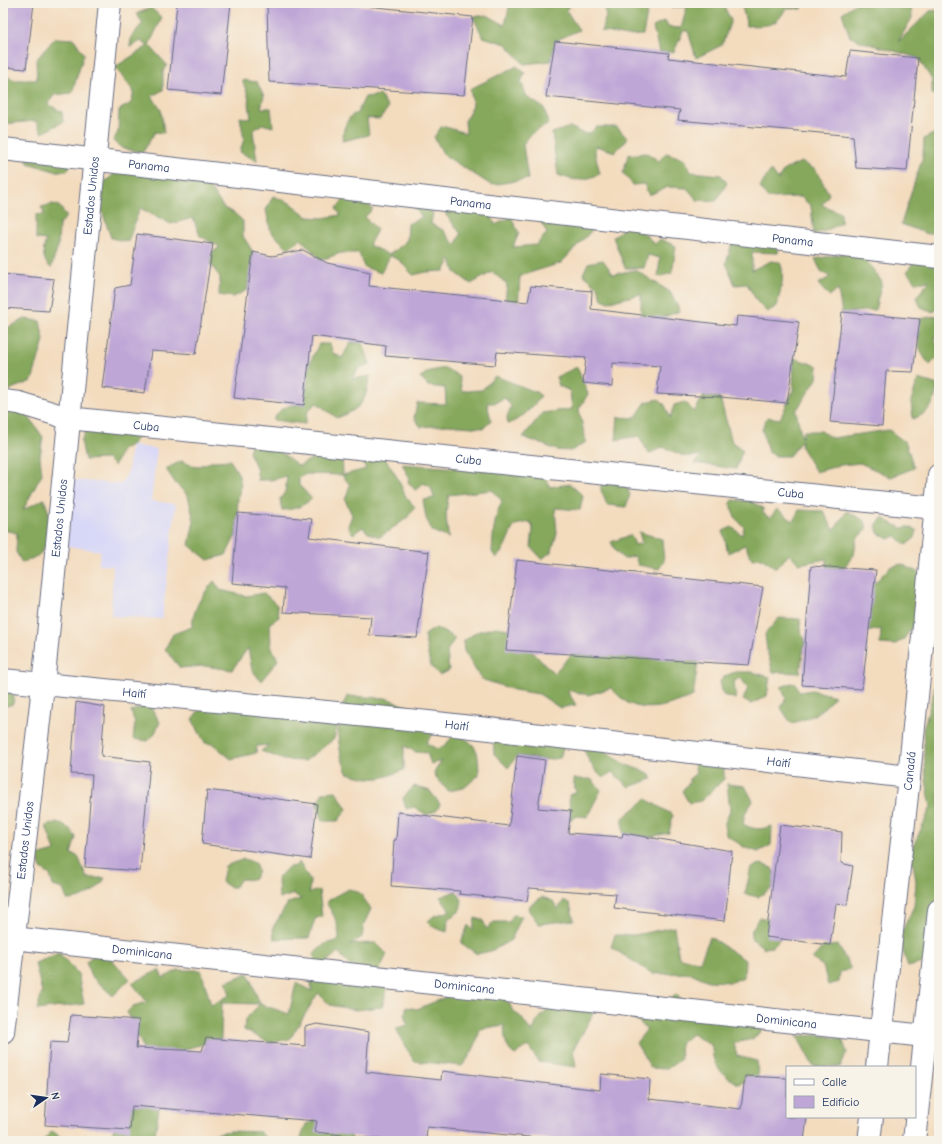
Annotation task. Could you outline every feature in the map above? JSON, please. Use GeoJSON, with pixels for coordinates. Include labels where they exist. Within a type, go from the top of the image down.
{"type":"FeatureCollection","features":[{"type":"Feature","properties":{"kind":"street","name":"Estados Unidos"},"geometry":{"type":"LineString","coordinates":[[3,1032],[8,937],[43,686],[68,418],[110,3]]}},
{"type":"Feature","properties":{"kind":"street","name":"Panama"},"geometry":{"type":"LineString","coordinates":[[3,149],[94,158],[939,257]]}},
{"type":"Feature","properties":{"kind":"street","name":"Cuba"},"geometry":{"type":"LineString","coordinates":[[3,402],[19,403],[68,418],[935,508]]}},
{"type":"Feature","properties":{"kind":"street","name":"Canadá"},"geometry":{"type":"LineString","coordinates":[[877,1066],[909,777],[939,475]]}},
{"type":"Feature","properties":{"kind":"street","name":"Haití"},"geometry":{"type":"LineString","coordinates":[[3,680],[43,686],[428,722],[909,777]]}},
{"type":"Feature","properties":{"kind":"street"},"geometry":{"type":"LineString","coordinates":[[914,1141],[939,910]]}},
{"type":"Feature","properties":{"kind":"street","name":"Dominicana"},"geometry":{"type":"LineString","coordinates":[[8,937],[925,1036]]}},
{"type":"Feature","properties":{"kind":"street"},"geometry":{"type":"LineString","coordinates":[[869,1141],[872,1118]]}},
{"type":"Feature","properties":{"kind":"shaded area"},"geometry":{"type":"Polygon","coordinates":[[[131,445],[157,449],[151,501],[176,504],[162,619],[111,616],[113,566],[98,565],[101,551],[67,546],[72,480],[121,484],[128,472],[131,445]]]}},
{"type":"Feature","properties":{"kind":"green space"},"geometry":{"type":"Polygon","coordinates":[[[510,3],[572,3],[566,10],[579,30],[555,41],[551,61],[524,64],[506,44],[483,37],[473,17],[487,15],[505,25],[510,3]]]}},
{"type":"Feature","properties":{"kind":"green space"},"geometry":{"type":"Polygon","coordinates":[[[594,3],[649,3],[643,35],[626,36],[601,31],[606,16],[604,7],[594,3]]]}},
{"type":"Feature","properties":{"kind":"green space"},"geometry":{"type":"Polygon","coordinates":[[[668,3],[722,3],[731,20],[722,45],[696,58],[688,31],[683,31],[674,52],[659,52],[653,27],[665,21],[668,27],[681,28],[687,7],[672,7],[668,3]]]}},
{"type":"Feature","properties":{"kind":"green space"},"geometry":{"type":"Polygon","coordinates":[[[741,3],[803,3],[802,9],[786,8],[775,22],[760,26],[747,26],[741,3]]]}},
{"type":"Feature","properties":{"kind":"green space"},"geometry":{"type":"Polygon","coordinates":[[[856,3],[911,3],[912,18],[898,42],[930,11],[939,10],[939,96],[932,94],[932,80],[918,58],[850,37],[842,13],[856,3]]]}},
{"type":"Feature","properties":{"kind":"green space"},"geometry":{"type":"Polygon","coordinates":[[[151,8],[162,18],[149,45],[167,65],[163,72],[163,90],[152,96],[161,110],[164,133],[155,132],[143,152],[123,149],[113,141],[118,132],[119,110],[131,103],[134,92],[115,67],[148,46],[141,41],[130,47],[131,37],[143,23],[136,14],[151,8]]]}},
{"type":"Feature","properties":{"kind":"green space"},"geometry":{"type":"Polygon","coordinates":[[[55,38],[74,39],[84,54],[72,93],[54,95],[48,104],[62,112],[63,122],[42,133],[36,121],[3,124],[3,74],[15,80],[37,80],[36,60],[55,38]]]}},
{"type":"Feature","properties":{"kind":"green space"},"geometry":{"type":"Polygon","coordinates":[[[517,66],[525,73],[521,82],[527,97],[544,108],[549,124],[532,133],[523,144],[528,179],[491,185],[444,155],[434,137],[442,126],[466,133],[465,121],[473,105],[470,89],[517,66]]]}},
{"type":"Feature","properties":{"kind":"green space"},"geometry":{"type":"Polygon","coordinates":[[[242,80],[257,82],[264,96],[261,108],[271,108],[273,127],[262,124],[253,131],[257,161],[240,152],[244,139],[240,117],[251,119],[248,95],[242,80]]]}},
{"type":"Feature","properties":{"kind":"green space"},"geometry":{"type":"Polygon","coordinates":[[[380,95],[388,108],[380,119],[367,118],[369,135],[342,141],[344,129],[350,117],[357,113],[365,97],[380,95]]]}},
{"type":"Feature","properties":{"kind":"green space"},"geometry":{"type":"Polygon","coordinates":[[[939,126],[939,231],[928,234],[901,224],[923,156],[924,139],[935,133],[939,126]]]}},
{"type":"Feature","properties":{"kind":"green space"},"geometry":{"type":"Polygon","coordinates":[[[570,127],[582,133],[589,134],[596,127],[617,127],[628,139],[615,152],[596,146],[595,153],[600,174],[579,180],[570,179],[558,175],[552,133],[570,127]]]}},
{"type":"Feature","properties":{"kind":"green space"},"geometry":{"type":"Polygon","coordinates":[[[25,151],[72,163],[67,171],[54,171],[28,163],[25,151]]]}},
{"type":"Feature","properties":{"kind":"green space"},"geometry":{"type":"Polygon","coordinates":[[[647,153],[659,161],[666,153],[685,159],[691,172],[721,175],[727,183],[716,201],[697,200],[687,188],[668,187],[649,195],[644,184],[633,185],[623,173],[628,155],[647,153]]]}},
{"type":"Feature","properties":{"kind":"green space"},"geometry":{"type":"Polygon","coordinates":[[[129,162],[189,169],[187,182],[209,187],[224,208],[234,213],[243,221],[243,236],[253,252],[247,290],[233,297],[219,295],[220,277],[205,257],[220,247],[200,236],[193,218],[171,224],[140,208],[128,242],[111,238],[102,211],[102,184],[129,162]]]}},
{"type":"Feature","properties":{"kind":"green space"},"geometry":{"type":"Polygon","coordinates":[[[801,162],[816,170],[829,194],[822,205],[841,213],[841,223],[825,231],[814,234],[811,206],[801,197],[767,198],[760,187],[771,170],[778,180],[784,170],[801,162]]]}},
{"type":"Feature","properties":{"kind":"green space"},"geometry":{"type":"Polygon","coordinates":[[[358,195],[373,209],[365,217],[377,230],[369,245],[389,255],[407,240],[408,224],[422,217],[410,203],[433,212],[431,224],[443,230],[455,245],[461,234],[446,215],[443,199],[488,204],[495,225],[511,217],[519,233],[513,247],[536,245],[547,233],[539,218],[595,227],[561,263],[520,276],[516,341],[503,319],[507,284],[492,272],[471,284],[455,272],[451,259],[444,271],[426,272],[413,275],[399,260],[390,256],[381,273],[364,267],[359,253],[341,253],[321,260],[301,239],[288,248],[271,232],[266,210],[273,196],[290,203],[308,217],[322,218],[341,215],[336,209],[343,200],[358,195]]]}},
{"type":"Feature","properties":{"kind":"green space"},"geometry":{"type":"Polygon","coordinates":[[[53,204],[59,206],[67,216],[59,225],[58,247],[51,268],[44,259],[46,240],[36,239],[36,215],[45,214],[41,207],[53,204]]]}},
{"type":"Feature","properties":{"kind":"green space"},"geometry":{"type":"Polygon","coordinates":[[[632,221],[655,244],[660,239],[676,246],[672,273],[658,277],[660,258],[648,255],[644,268],[625,268],[613,237],[632,221]]]}},
{"type":"Feature","properties":{"kind":"green space"},"geometry":{"type":"Polygon","coordinates":[[[733,239],[779,245],[778,253],[752,252],[752,270],[771,261],[780,262],[782,267],[782,284],[777,306],[767,312],[758,303],[747,284],[735,285],[726,263],[733,239]]]}},
{"type":"Feature","properties":{"kind":"green space"},"geometry":{"type":"Polygon","coordinates":[[[846,253],[863,256],[882,282],[875,310],[842,313],[838,290],[829,296],[818,284],[830,277],[821,271],[815,259],[846,253]]]}},
{"type":"Feature","properties":{"kind":"green space"},"geometry":{"type":"Polygon","coordinates":[[[918,254],[938,267],[939,308],[933,312],[921,307],[916,297],[930,281],[916,283],[907,272],[918,254]]]}},
{"type":"Feature","properties":{"kind":"green space"},"geometry":{"type":"Polygon","coordinates":[[[603,260],[613,274],[636,270],[670,292],[680,311],[661,318],[646,337],[641,315],[641,294],[609,302],[602,299],[598,287],[583,274],[588,263],[603,260]]]}},
{"type":"Feature","properties":{"kind":"green space"},"geometry":{"type":"Polygon","coordinates":[[[939,315],[939,332],[935,337],[939,356],[930,365],[920,349],[920,319],[939,315]]]}},
{"type":"Feature","properties":{"kind":"green space"},"geometry":{"type":"Polygon","coordinates":[[[25,319],[40,321],[44,340],[32,381],[11,389],[3,401],[3,330],[25,319]]]}},
{"type":"Feature","properties":{"kind":"green space"},"geometry":{"type":"Polygon","coordinates":[[[351,342],[363,343],[370,364],[359,368],[352,379],[370,376],[364,399],[357,407],[337,418],[317,403],[308,410],[305,424],[273,420],[282,409],[286,407],[304,405],[310,362],[319,344],[330,344],[333,353],[342,358],[351,342]]]}},
{"type":"Feature","properties":{"kind":"green space"},"geometry":{"type":"Polygon","coordinates":[[[794,358],[818,366],[817,379],[796,411],[802,438],[804,431],[821,431],[832,438],[889,430],[906,443],[914,468],[891,477],[860,463],[841,465],[816,472],[801,447],[802,440],[789,456],[776,456],[768,452],[762,429],[767,417],[780,419],[793,391],[794,358]]]}},
{"type":"Feature","properties":{"kind":"green space"},"geometry":{"type":"Polygon","coordinates":[[[577,367],[588,394],[579,409],[586,442],[571,451],[557,450],[523,437],[542,413],[572,409],[570,391],[559,386],[556,377],[577,367]]]}},
{"type":"Feature","properties":{"kind":"green space"},"geometry":{"type":"Polygon","coordinates":[[[445,368],[459,376],[462,391],[482,390],[495,376],[536,392],[541,396],[527,412],[508,424],[507,417],[511,406],[505,398],[494,403],[487,403],[491,420],[484,428],[448,425],[421,427],[414,418],[417,403],[446,404],[445,388],[428,386],[420,377],[430,371],[445,368]]]}},
{"type":"Feature","properties":{"kind":"green space"},"geometry":{"type":"Polygon","coordinates":[[[918,379],[938,385],[931,406],[924,413],[913,419],[911,401],[918,379]]]}},
{"type":"Feature","properties":{"kind":"green space"},"geometry":{"type":"Polygon","coordinates":[[[703,397],[720,398],[732,442],[743,450],[736,469],[694,463],[701,456],[684,456],[663,447],[649,454],[639,436],[616,440],[618,417],[635,418],[646,402],[659,399],[665,405],[670,418],[674,405],[685,402],[694,412],[703,397]]]}},
{"type":"Feature","properties":{"kind":"green space"},"geometry":{"type":"Polygon","coordinates":[[[19,403],[43,437],[40,457],[42,474],[23,510],[44,499],[51,518],[49,538],[40,555],[22,563],[16,552],[17,533],[3,530],[3,503],[7,502],[3,498],[3,412],[19,403]]]}},
{"type":"Feature","properties":{"kind":"green space"},"geometry":{"type":"Polygon","coordinates":[[[89,424],[139,436],[131,445],[122,450],[114,466],[107,459],[85,460],[81,441],[89,424]]]}},
{"type":"Feature","properties":{"kind":"green space"},"geometry":{"type":"Polygon","coordinates":[[[251,445],[278,450],[299,466],[333,447],[342,453],[343,475],[366,469],[358,453],[379,449],[397,477],[406,497],[415,507],[407,518],[380,537],[368,533],[363,527],[353,534],[348,526],[352,515],[345,500],[350,485],[342,475],[306,474],[299,478],[299,485],[312,499],[298,507],[282,510],[280,499],[285,492],[287,476],[271,480],[258,480],[256,467],[249,452],[251,445]]]}},
{"type":"Feature","properties":{"kind":"green space"},"geometry":{"type":"Polygon","coordinates":[[[230,460],[238,473],[241,484],[238,499],[236,535],[226,555],[208,560],[189,545],[194,521],[188,496],[176,484],[166,469],[181,461],[196,467],[214,461],[230,460]]]}},
{"type":"Feature","properties":{"kind":"green space"},"geometry":{"type":"Polygon","coordinates":[[[402,464],[544,474],[550,487],[570,484],[583,496],[580,510],[555,508],[557,533],[552,551],[542,559],[531,547],[533,528],[530,522],[515,525],[502,552],[496,558],[492,552],[493,533],[497,513],[502,501],[492,490],[449,495],[446,516],[449,538],[432,531],[426,518],[423,500],[434,498],[431,487],[423,483],[416,491],[408,482],[409,477],[402,464]]]}},
{"type":"Feature","properties":{"kind":"green space"},"geometry":{"type":"Polygon","coordinates":[[[623,478],[630,495],[626,507],[607,505],[601,490],[601,481],[623,478]]]}},
{"type":"Feature","properties":{"kind":"green space"},"geometry":{"type":"Polygon","coordinates":[[[733,500],[751,501],[763,508],[763,513],[770,518],[777,509],[793,521],[799,510],[823,511],[834,530],[847,511],[865,521],[867,529],[857,538],[854,555],[840,572],[827,571],[826,559],[799,564],[790,554],[776,568],[761,558],[752,559],[745,545],[728,553],[723,531],[732,527],[742,535],[744,527],[736,519],[730,504],[733,500]]]}},
{"type":"Feature","properties":{"kind":"green space"},"geometry":{"type":"Polygon","coordinates":[[[882,518],[901,528],[908,527],[917,530],[915,538],[906,545],[896,536],[889,539],[878,533],[876,525],[882,518]]]}},
{"type":"Feature","properties":{"kind":"green space"},"geometry":{"type":"Polygon","coordinates":[[[639,532],[662,539],[664,561],[659,569],[638,565],[635,556],[624,559],[616,552],[611,542],[631,535],[635,545],[642,543],[639,532]]]}},
{"type":"Feature","properties":{"kind":"green space"},"geometry":{"type":"Polygon","coordinates":[[[901,564],[916,571],[924,579],[922,612],[904,639],[894,645],[880,644],[881,629],[856,634],[870,588],[890,567],[901,564]]]}},
{"type":"Feature","properties":{"kind":"green space"},"geometry":{"type":"Polygon","coordinates":[[[214,581],[220,590],[246,596],[264,593],[277,605],[279,617],[270,623],[271,646],[278,660],[261,681],[252,670],[248,648],[232,670],[204,666],[180,668],[165,649],[173,634],[192,627],[196,608],[214,581]]]}},
{"type":"Feature","properties":{"kind":"green space"},"geometry":{"type":"Polygon","coordinates":[[[779,618],[800,619],[802,635],[805,639],[800,673],[773,672],[767,651],[765,634],[779,618]]]}},
{"type":"Feature","properties":{"kind":"green space"},"geometry":{"type":"Polygon","coordinates":[[[496,627],[509,629],[554,673],[572,654],[600,656],[618,647],[698,662],[693,696],[678,702],[654,708],[646,708],[627,703],[611,688],[588,695],[567,690],[576,705],[560,708],[539,694],[514,690],[481,679],[464,651],[463,642],[476,632],[496,627]]]}},
{"type":"Feature","properties":{"kind":"green space"},"geometry":{"type":"Polygon","coordinates":[[[436,628],[455,638],[447,651],[449,671],[439,675],[430,664],[424,635],[436,628]]]}},
{"type":"Feature","properties":{"kind":"green space"},"geometry":{"type":"Polygon","coordinates":[[[939,646],[939,942],[923,963],[908,967],[899,938],[914,906],[916,881],[911,851],[931,807],[926,780],[923,730],[934,691],[939,646]]]}},
{"type":"Feature","properties":{"kind":"green space"},"geometry":{"type":"Polygon","coordinates":[[[735,672],[752,672],[770,677],[767,696],[751,704],[743,700],[748,688],[740,677],[734,682],[736,699],[723,695],[720,681],[725,676],[735,672]]]}},
{"type":"Feature","properties":{"kind":"green space"},"geometry":{"type":"Polygon","coordinates":[[[791,683],[796,684],[799,692],[812,690],[835,696],[826,706],[815,714],[804,720],[791,723],[781,708],[786,698],[781,687],[791,683]]]}},
{"type":"Feature","properties":{"kind":"green space"},"geometry":{"type":"Polygon","coordinates":[[[3,684],[14,697],[13,704],[3,707],[3,684]]]}},
{"type":"Feature","properties":{"kind":"green space"},"geometry":{"type":"Polygon","coordinates":[[[347,696],[386,698],[429,715],[437,728],[426,743],[437,749],[445,745],[456,733],[464,737],[476,749],[479,775],[464,788],[448,791],[435,777],[434,773],[441,761],[431,764],[427,753],[416,752],[404,746],[404,770],[388,776],[376,778],[347,773],[341,756],[338,736],[339,719],[334,739],[305,761],[284,760],[261,751],[269,745],[257,746],[256,753],[231,759],[213,744],[205,743],[192,719],[209,697],[339,714],[347,696]]]}},
{"type":"Feature","properties":{"kind":"green space"},"geometry":{"type":"Polygon","coordinates":[[[149,705],[160,722],[154,735],[148,741],[133,739],[135,723],[131,711],[149,705]]]}},
{"type":"Feature","properties":{"kind":"green space"},"geometry":{"type":"Polygon","coordinates":[[[580,736],[624,764],[649,773],[652,779],[629,787],[612,772],[603,778],[594,769],[588,759],[580,736]]]}},
{"type":"Feature","properties":{"kind":"green space"},"geometry":{"type":"Polygon","coordinates":[[[493,737],[565,741],[560,758],[545,760],[517,756],[508,768],[494,754],[493,737]]]}},
{"type":"Feature","properties":{"kind":"green space"},"geometry":{"type":"Polygon","coordinates":[[[693,756],[724,762],[724,779],[701,801],[689,803],[682,791],[690,781],[688,780],[696,773],[693,756]]]}},
{"type":"Feature","properties":{"kind":"green space"},"geometry":{"type":"Polygon","coordinates":[[[573,779],[591,779],[601,790],[587,817],[578,816],[570,820],[569,795],[576,793],[573,779]]]}},
{"type":"Feature","properties":{"kind":"green space"},"geometry":{"type":"Polygon","coordinates":[[[727,784],[745,786],[753,801],[745,814],[743,824],[757,829],[772,826],[771,845],[758,852],[744,847],[726,835],[724,825],[730,810],[727,784]]]}},
{"type":"Feature","properties":{"kind":"green space"},"geometry":{"type":"Polygon","coordinates":[[[414,786],[430,791],[440,804],[437,810],[427,815],[414,807],[406,809],[403,798],[414,786]]]}},
{"type":"Feature","properties":{"kind":"green space"},"geometry":{"type":"Polygon","coordinates":[[[336,791],[347,809],[338,821],[323,821],[317,804],[323,792],[336,791]]]}},
{"type":"Feature","properties":{"kind":"green space"},"geometry":{"type":"Polygon","coordinates":[[[646,799],[673,815],[669,833],[650,837],[623,833],[623,818],[646,799]]]}},
{"type":"Feature","properties":{"kind":"green space"},"geometry":{"type":"Polygon","coordinates":[[[57,822],[70,829],[76,837],[71,854],[78,856],[87,878],[105,878],[93,891],[78,899],[67,900],[63,889],[53,886],[50,875],[41,869],[37,856],[55,851],[46,826],[57,822]]]}},
{"type":"Feature","properties":{"kind":"green space"},"geometry":{"type":"Polygon","coordinates":[[[244,859],[255,863],[258,872],[253,880],[241,879],[235,887],[230,887],[222,882],[225,866],[244,859]]]}},
{"type":"Feature","properties":{"kind":"green space"},"geometry":{"type":"Polygon","coordinates":[[[299,862],[310,881],[309,893],[319,890],[322,916],[315,919],[309,938],[274,939],[273,927],[288,903],[301,899],[294,894],[279,899],[278,878],[288,867],[296,866],[299,862]]]}},
{"type":"Feature","properties":{"kind":"green space"},"geometry":{"type":"Polygon","coordinates":[[[761,864],[772,868],[777,882],[772,888],[758,897],[745,894],[751,867],[761,864]]]}},
{"type":"Feature","properties":{"kind":"green space"},"geometry":{"type":"Polygon","coordinates":[[[349,889],[360,893],[371,909],[364,924],[362,937],[350,944],[376,943],[387,954],[376,977],[390,979],[382,1007],[356,1010],[330,1005],[318,993],[290,1039],[270,1043],[244,1030],[245,1019],[260,1004],[289,1014],[296,983],[312,991],[310,977],[353,970],[338,952],[316,971],[314,953],[325,944],[339,940],[336,921],[326,903],[333,897],[349,889]]]}},
{"type":"Feature","properties":{"kind":"green space"},"geometry":{"type":"Polygon","coordinates":[[[456,891],[462,900],[460,911],[448,919],[447,932],[435,928],[427,922],[434,916],[450,911],[440,897],[456,891]]]}},
{"type":"Feature","properties":{"kind":"green space"},"geometry":{"type":"Polygon","coordinates":[[[542,897],[553,901],[558,909],[564,900],[570,904],[574,920],[539,924],[529,911],[528,907],[542,897]]]}},
{"type":"Feature","properties":{"kind":"green space"},"geometry":{"type":"Polygon","coordinates":[[[513,915],[522,916],[511,940],[491,951],[477,954],[461,943],[468,925],[473,930],[475,918],[483,920],[486,929],[494,922],[509,922],[513,915]]]}},
{"type":"Feature","properties":{"kind":"green space"},"geometry":{"type":"Polygon","coordinates":[[[759,917],[768,919],[784,935],[772,947],[764,948],[751,938],[751,932],[759,917]]]}},
{"type":"Feature","properties":{"kind":"green space"},"geometry":{"type":"Polygon","coordinates":[[[674,927],[679,958],[700,961],[710,937],[745,960],[744,977],[731,982],[708,981],[691,973],[653,974],[611,947],[615,935],[635,935],[674,927]]]}},
{"type":"Feature","properties":{"kind":"green space"},"geometry":{"type":"Polygon","coordinates":[[[838,945],[851,969],[840,972],[839,982],[828,985],[823,966],[812,959],[823,947],[838,945]]]}},
{"type":"Feature","properties":{"kind":"green space"},"geometry":{"type":"Polygon","coordinates":[[[103,950],[130,979],[113,996],[90,975],[86,961],[103,950]]]}},
{"type":"Feature","properties":{"kind":"green space"},"geometry":{"type":"Polygon","coordinates":[[[59,953],[78,974],[84,1004],[37,1010],[42,992],[35,963],[59,953]]]}},
{"type":"Feature","properties":{"kind":"green space"},"geometry":{"type":"Polygon","coordinates":[[[159,970],[163,978],[178,970],[201,970],[211,1005],[230,995],[226,982],[248,973],[260,1004],[222,1003],[221,1039],[182,1050],[149,1077],[142,1045],[127,1012],[133,1006],[147,1002],[132,983],[159,970]]]}},
{"type":"Feature","properties":{"kind":"green space"},"geometry":{"type":"Polygon","coordinates":[[[442,986],[498,994],[510,1004],[512,1010],[521,1017],[532,1033],[537,1021],[553,1004],[537,1007],[524,994],[592,1006],[592,1016],[573,1050],[576,1067],[539,1062],[528,1046],[515,1055],[511,1052],[507,1045],[504,1025],[480,1029],[474,1049],[462,1066],[414,1061],[396,1028],[408,1025],[405,1019],[406,1007],[417,1009],[446,997],[442,986]]]}},
{"type":"Feature","properties":{"kind":"green space"},"geometry":{"type":"Polygon","coordinates":[[[675,994],[699,1012],[764,1028],[753,1039],[734,1043],[737,1056],[757,1061],[758,1077],[738,1084],[722,1073],[719,1069],[712,1053],[712,1046],[692,1034],[680,1044],[681,1059],[667,1069],[651,1068],[636,1043],[647,1029],[638,1021],[625,1016],[634,1005],[659,1009],[675,994]]]}},
{"type":"Feature","properties":{"kind":"green space"},"geometry":{"type":"Polygon","coordinates":[[[820,1035],[842,1039],[847,1052],[840,1066],[813,1066],[797,1036],[820,1035]]]}},
{"type":"Feature","properties":{"kind":"green space"},"geometry":{"type":"Polygon","coordinates":[[[123,1100],[159,1108],[154,1141],[116,1141],[111,1134],[123,1113],[123,1100]]]}},
{"type":"Feature","properties":{"kind":"green space"},"geometry":{"type":"Polygon","coordinates":[[[324,1118],[343,1125],[354,1141],[300,1141],[306,1124],[324,1118]]]}},
{"type":"Feature","properties":{"kind":"green space"},"geometry":{"type":"Polygon","coordinates":[[[52,1131],[61,1137],[62,1141],[42,1141],[52,1131]]]}},
{"type":"Feature","properties":{"kind":"green space"},"geometry":{"type":"Polygon","coordinates":[[[229,1131],[260,1132],[269,1141],[206,1141],[208,1135],[229,1131]]]}},
{"type":"Feature","properties":{"kind":"building"},"geometry":{"type":"Polygon","coordinates":[[[3,3],[34,3],[26,69],[3,67],[3,3]]]}},
{"type":"Feature","properties":{"kind":"building"},"geometry":{"type":"Polygon","coordinates":[[[177,3],[231,3],[221,95],[168,90],[177,3]]]}},
{"type":"Feature","properties":{"kind":"building"},"geometry":{"type":"Polygon","coordinates":[[[267,3],[337,3],[473,17],[464,95],[269,82],[267,3]]]}},
{"type":"Feature","properties":{"kind":"building"},"geometry":{"type":"Polygon","coordinates":[[[555,41],[669,53],[668,58],[846,77],[850,51],[918,58],[907,171],[856,168],[853,136],[678,120],[680,110],[546,97],[555,41]]]}},
{"type":"Feature","properties":{"kind":"building"},"geometry":{"type":"Polygon","coordinates":[[[137,234],[213,244],[196,354],[151,351],[145,393],[102,388],[115,288],[130,285],[137,234]]]}},
{"type":"Feature","properties":{"kind":"building"},"geometry":{"type":"Polygon","coordinates":[[[303,250],[327,263],[370,272],[369,286],[528,302],[531,286],[592,291],[591,309],[736,326],[737,316],[799,322],[787,403],[720,397],[657,394],[660,366],[613,363],[612,386],[583,383],[586,358],[497,352],[495,365],[385,356],[386,346],[312,336],[304,405],[234,398],[253,252],[272,256],[303,250]]]}},
{"type":"Feature","properties":{"kind":"building"},"geometry":{"type":"Polygon","coordinates":[[[3,274],[54,279],[49,311],[3,308],[3,274]]]}},
{"type":"Feature","properties":{"kind":"building"},"geometry":{"type":"Polygon","coordinates":[[[842,312],[920,319],[913,372],[886,371],[882,426],[830,422],[842,312]]]}},
{"type":"Feature","properties":{"kind":"building"},"geometry":{"type":"Polygon","coordinates":[[[238,513],[312,519],[309,537],[429,552],[417,638],[369,635],[371,617],[283,612],[285,588],[232,583],[238,513]]]}},
{"type":"Feature","properties":{"kind":"building"},"geometry":{"type":"Polygon","coordinates":[[[517,560],[763,587],[749,665],[506,650],[517,560]]]}},
{"type":"Feature","properties":{"kind":"building"},"geometry":{"type":"Polygon","coordinates":[[[811,566],[876,570],[862,689],[802,685],[811,566]]]}},
{"type":"Feature","properties":{"kind":"building"},"geometry":{"type":"Polygon","coordinates":[[[76,702],[105,707],[101,756],[150,762],[140,871],[85,867],[92,775],[71,774],[76,702]]]}},
{"type":"Feature","properties":{"kind":"building"},"geometry":{"type":"Polygon","coordinates":[[[517,756],[545,760],[538,808],[571,811],[568,833],[622,837],[623,833],[732,851],[725,921],[614,908],[616,894],[529,888],[527,901],[459,894],[460,891],[391,886],[394,840],[396,840],[398,812],[509,826],[517,756]]]}},
{"type":"Feature","properties":{"kind":"building"},"geometry":{"type":"Polygon","coordinates":[[[207,790],[317,804],[310,859],[202,844],[207,790]]]}},
{"type":"Feature","properties":{"kind":"building"},"geometry":{"type":"Polygon","coordinates":[[[780,825],[842,832],[841,863],[853,866],[847,905],[836,904],[830,945],[766,937],[780,825]]]}},
{"type":"Feature","properties":{"kind":"building"},"geometry":{"type":"Polygon","coordinates":[[[71,1015],[139,1020],[136,1048],[202,1051],[206,1038],[305,1046],[305,1027],[317,1024],[369,1032],[366,1072],[441,1080],[442,1071],[600,1090],[601,1074],[650,1079],[649,1099],[741,1109],[745,1076],[786,1078],[786,1118],[807,1118],[804,1141],[569,1141],[427,1127],[426,1141],[398,1141],[315,1132],[317,1121],[132,1106],[130,1130],[45,1125],[50,1042],[67,1043],[71,1015]]]}}]}
